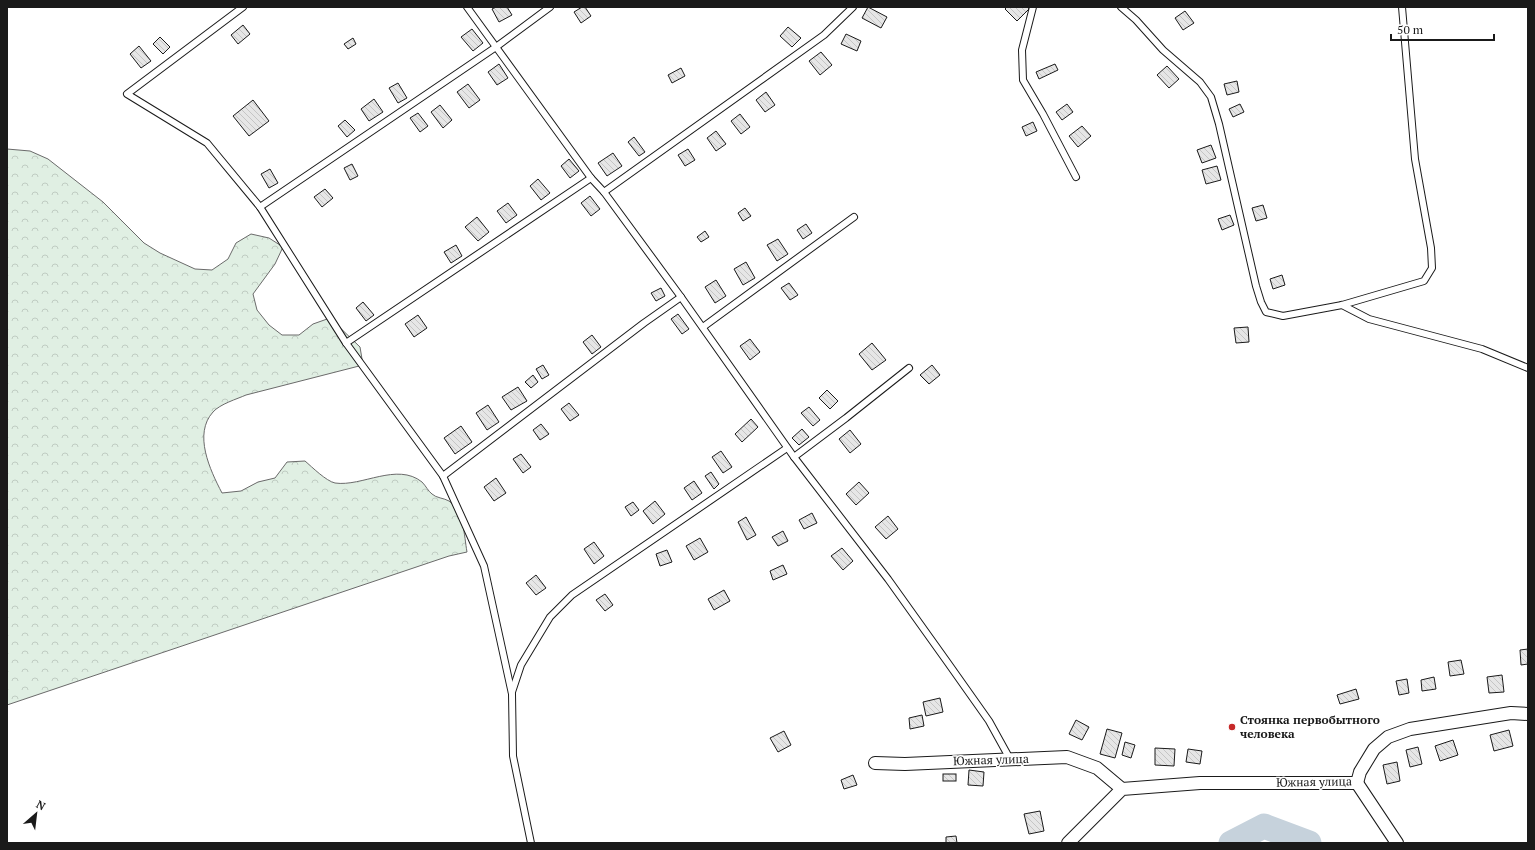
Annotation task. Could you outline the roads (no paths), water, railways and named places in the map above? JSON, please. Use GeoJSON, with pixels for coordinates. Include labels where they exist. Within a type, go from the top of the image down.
{"type":"FeatureCollection","features":[{"type":"Feature","properties":{"kind":"street","name":"Южная улица"},"geometry":{"type":"LineString","coordinates":[[875,763],[905,764],[1067,757],[1097,768],[1122,789],[1200,783],[1357,783],[1360,772],[1374,748],[1388,737],[1410,730],[1511,713],[1528,714]]}},
{"type":"Feature","properties":{"kind":"street"},"geometry":{"type":"LineString","coordinates":[[1357,783],[1397,843]]}},
{"type":"Feature","properties":{"kind":"street"},"geometry":{"type":"LineString","coordinates":[[1068,843],[1122,789]]}},
{"type":"Feature","properties":{"kind":"lane"},"geometry":{"type":"LineString","coordinates":[[243,7],[127,94],[207,143],[260,207],[346,343],[443,476],[484,566],[512,694],[513,756],[531,843]]}},
{"type":"Feature","properties":{"kind":"lane"},"geometry":{"type":"LineString","coordinates":[[467,7],[591,178],[604,192],[703,327],[794,457],[888,579],[989,721],[1010,759]]}},
{"type":"Feature","properties":{"kind":"lane"},"geometry":{"type":"LineString","coordinates":[[260,207],[496,47],[550,7]]}},
{"type":"Feature","properties":{"kind":"lane"},"geometry":{"type":"LineString","coordinates":[[604,192],[824,35],[853,7]]}},
{"type":"Feature","properties":{"kind":"lane"},"geometry":{"type":"LineString","coordinates":[[1033,7],[1022,50],[1023,80],[1043,114],[1076,177]]}},
{"type":"Feature","properties":{"kind":"lane"},"geometry":{"type":"LineString","coordinates":[[1122,7],[1163,50],[1200,82],[1211,97],[1219,124],[1256,286],[1266,312],[1283,316],[1342,305],[1424,281],[1432,268],[1431,248],[1415,159],[1402,7]]}},
{"type":"Feature","properties":{"kind":"lane"},"geometry":{"type":"LineString","coordinates":[[346,343],[591,178]]}},
{"type":"Feature","properties":{"kind":"lane"},"geometry":{"type":"LineString","coordinates":[[703,327],[854,217]]}},
{"type":"Feature","properties":{"kind":"lane"},"geometry":{"type":"LineString","coordinates":[[443,476],[644,323],[681,297]]}},
{"type":"Feature","properties":{"kind":"lane"},"geometry":{"type":"LineString","coordinates":[[1342,305],[1369,319],[1482,349],[1528,368]]}},
{"type":"Feature","properties":{"kind":"lane"},"geometry":{"type":"LineString","coordinates":[[794,457],[909,368]]}},
{"type":"Feature","properties":{"kind":"lane"},"geometry":{"type":"LineString","coordinates":[[512,694],[521,665],[550,617],[572,595],[788,448]]}},
{"type":"Feature","properties":{"kind":"waterway"},"geometry":{"type":"LineString","coordinates":[[1231,843],[1264,826],[1309,843]]}},
{"type":"Feature","properties":{"kind":"place","name":"Стоянка первобытного человека"},"geometry":{"type":"Point","coordinates":[1232,727]}}]}
